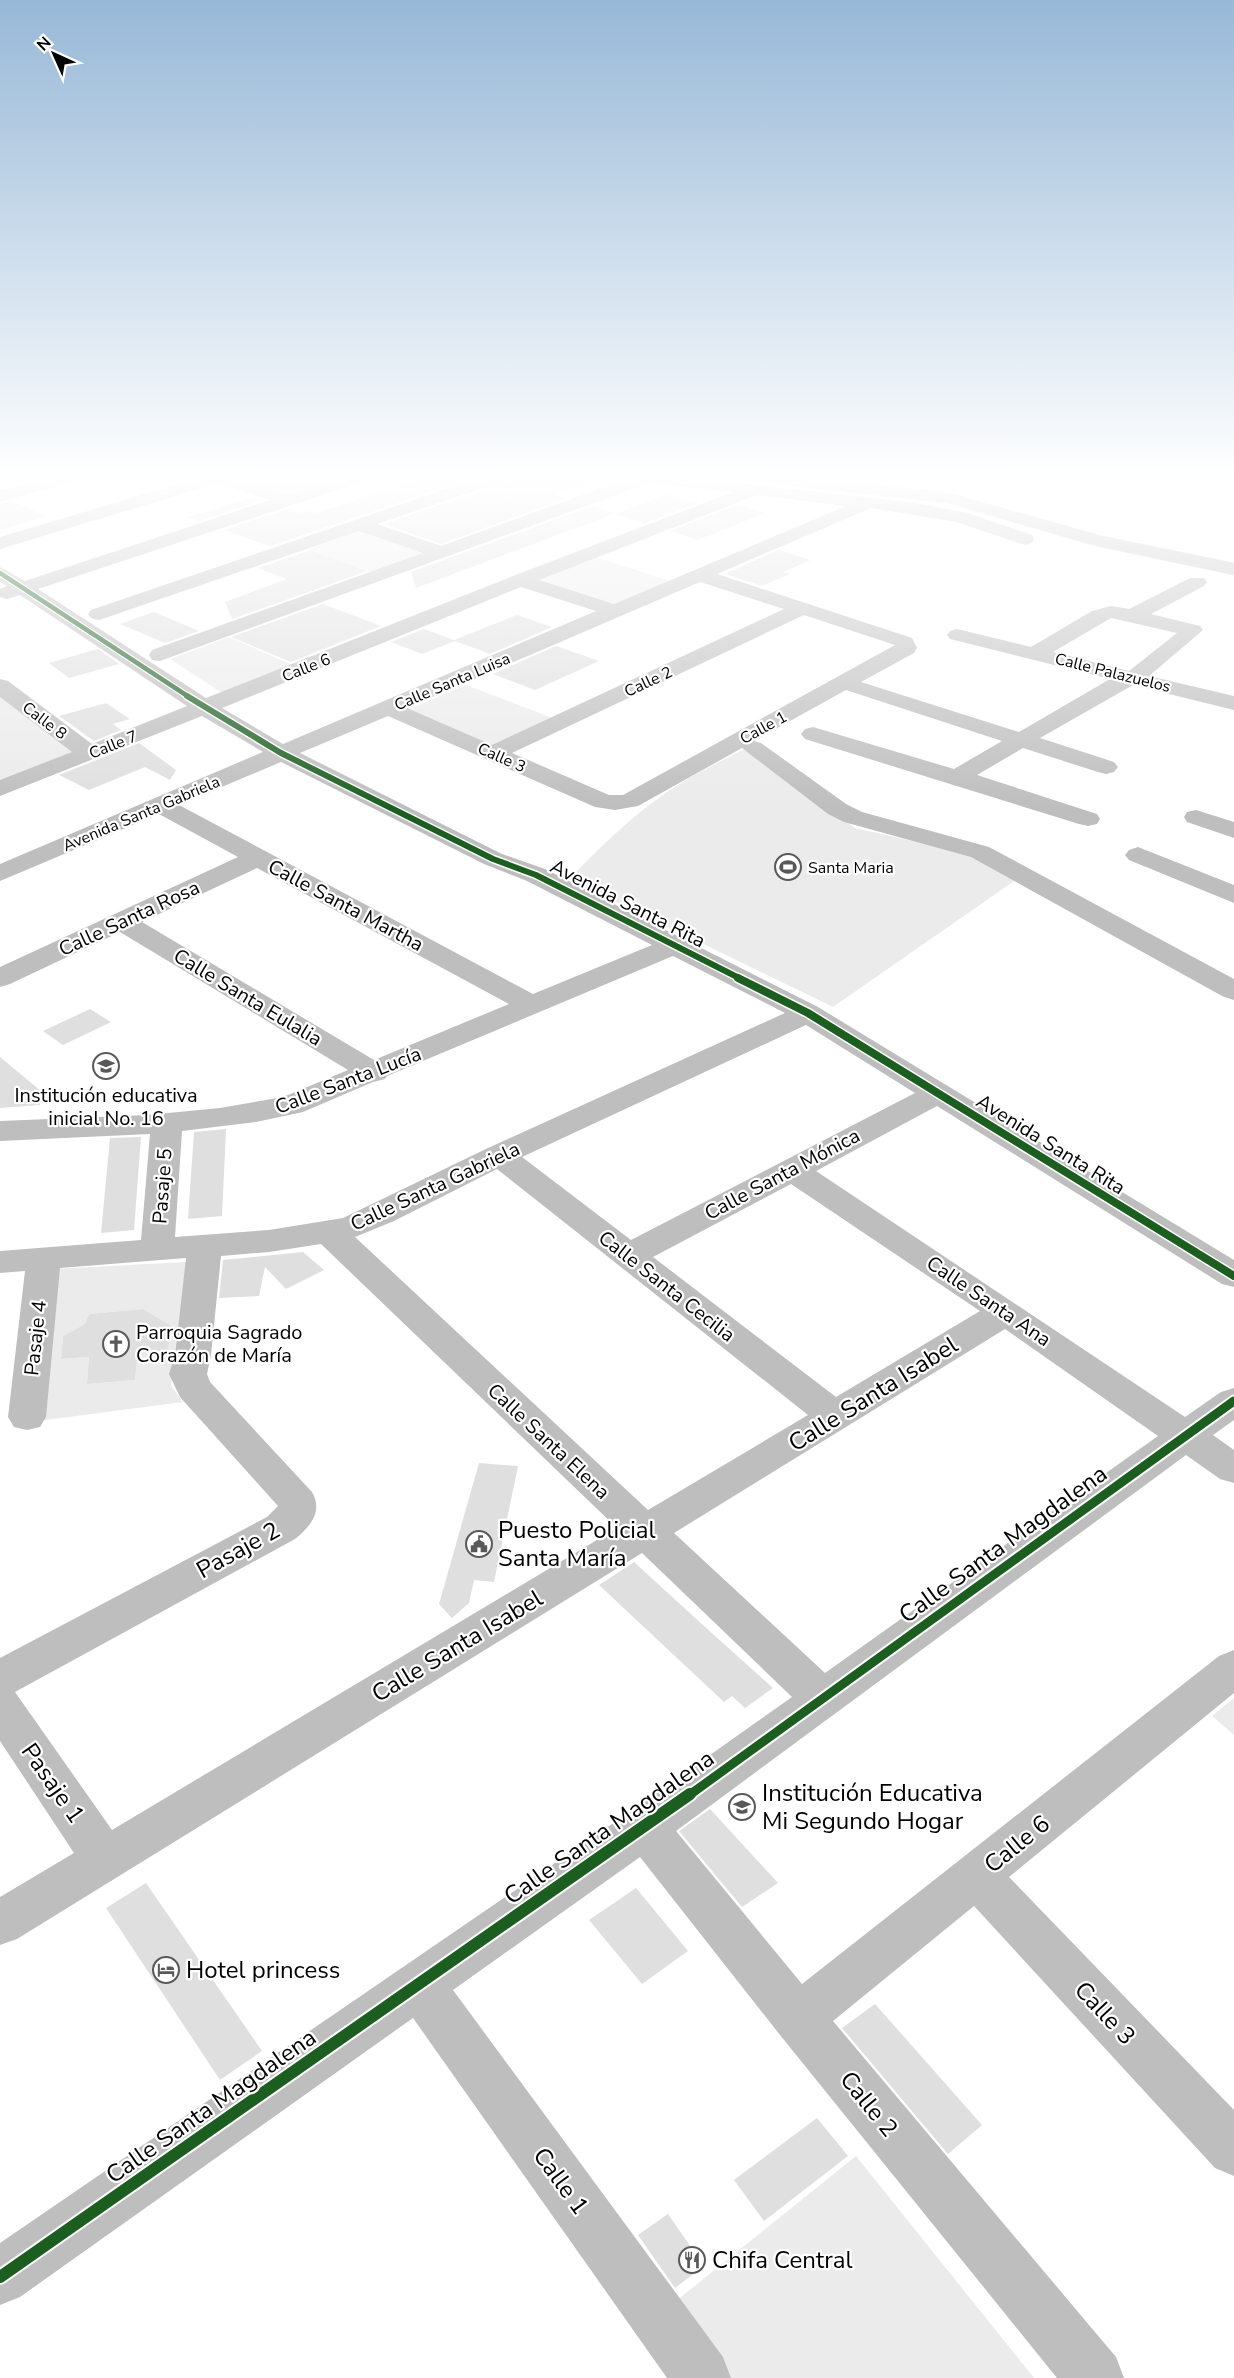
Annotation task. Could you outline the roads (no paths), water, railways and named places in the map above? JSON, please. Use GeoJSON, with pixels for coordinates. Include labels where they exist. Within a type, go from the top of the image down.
{"type":"FeatureCollection","features":[{"type":"Feature","properties":{"kind":"street"},"geometry":{"type":"LineString","coordinates":[[0,596],[24,587]]}},
{"type":"Feature","properties":{"kind":"street","name":"Avenida Santa Rita"},"geometry":{"type":"LineString","coordinates":[[37,587],[215,703],[291,748],[493,860],[536,875],[808,1013],[1234,1276]]}},
{"type":"Feature","properties":{"kind":"street","name":"Avenida Santa Rita"},"geometry":{"type":"LineString","coordinates":[[39,587],[98,614],[160,655],[215,703]]}},
{"type":"Feature","properties":{"kind":"street"},"geometry":{"type":"LineString","coordinates":[[98,614],[178,587]]}},
{"type":"Feature","properties":{"kind":"street"},"geometry":{"type":"LineString","coordinates":[[160,655],[345,587]]}},
{"type":"Feature","properties":{"kind":"street","name":"Calle 6"},"geometry":{"type":"LineString","coordinates":[[215,703],[503,587]]}},
{"type":"Feature","properties":{"kind":"street"},"geometry":{"type":"LineString","coordinates":[[541,587],[615,611]]}},
{"type":"Feature","properties":{"kind":"street","name":"Calle Santa Luisa"},"geometry":{"type":"LineString","coordinates":[[291,748],[670,587]]}},
{"type":"Feature","properties":{"kind":"street"},"geometry":{"type":"LineString","coordinates":[[739,587],[803,608]]}},
{"type":"Feature","properties":{"kind":"street"},"geometry":{"type":"LineString","coordinates":[[1132,616],[1187,587]]}},
{"type":"Feature","properties":{"kind":"street","name":"Calle 1"},"geometry":{"type":"LineString","coordinates":[[615,803],[629,801],[902,651],[907,645],[901,640],[803,608]]}},
{"type":"Feature","properties":{"kind":"street","name":"Calle 2"},"geometry":{"type":"LineString","coordinates":[[493,753],[803,608]]}},
{"type":"Feature","properties":{"kind":"street"},"geometry":{"type":"LineString","coordinates":[[957,777],[1119,683],[1134,677],[1194,630],[1132,616],[1104,613],[1036,652]]}},
{"type":"Feature","properties":{"kind":"street","name":"Calle Palazuelos"},"geometry":{"type":"LineString","coordinates":[[957,635],[1229,697]]}},
{"type":"Feature","properties":{"kind":"street","name":"Calle 8"},"geometry":{"type":"LineString","coordinates":[[0,686],[90,754]]}},
{"type":"Feature","properties":{"kind":"street"},"geometry":{"type":"LineString","coordinates":[[855,687],[1106,767]]}},
{"type":"Feature","properties":{"kind":"street","name":"Calle 7"},"geometry":{"type":"LineString","coordinates":[[0,789],[215,703]]}},
{"type":"Feature","properties":{"kind":"street","name":"Calle 3"},"geometry":{"type":"LineString","coordinates":[[389,708],[604,802],[615,803]]}},
{"type":"Feature","properties":{"kind":"street"},"geometry":{"type":"LineString","coordinates":[[813,734],[1088,819]]}},
{"type":"Feature","properties":{"kind":"street","name":"Avenida Santa Gabriela"},"geometry":{"type":"LineString","coordinates":[[0,873],[291,748]]}},
{"type":"Feature","properties":{"kind":"street"},"geometry":{"type":"LineString","coordinates":[[753,748],[852,817],[980,852],[1234,991]]}},
{"type":"Feature","properties":{"kind":"street","name":"Calle Santa Martha"},"geometry":{"type":"LineString","coordinates":[[160,805],[532,1005]]}},
{"type":"Feature","properties":{"kind":"street"},"geometry":{"type":"LineString","coordinates":[[1196,817],[1234,831]]}},
{"type":"Feature","properties":{"kind":"street"},"geometry":{"type":"LineString","coordinates":[[1138,855],[1234,895]]}},
{"type":"Feature","properties":{"kind":"street","name":"Calle Santa Rosa"},"geometry":{"type":"LineString","coordinates":[[0,978],[257,858]]}},
{"type":"Feature","properties":{"kind":"street","name":"Calle Santa Eulalia"},"geometry":{"type":"LineString","coordinates":[[123,922],[374,1073]]}},
{"type":"Feature","properties":{"kind":"street","name":"Calle Santa Lucía"},"geometry":{"type":"LineString","coordinates":[[0,1131],[167,1122],[266,1111],[292,1105],[374,1073],[675,945]]}},
{"type":"Feature","properties":{"kind":"street","name":"Calle Santa Gabriela"},"geometry":{"type":"LineString","coordinates":[[0,1262],[306,1237],[352,1227],[499,1155],[808,1013]]}},
{"type":"Feature","properties":{"kind":"street","name":"Calle Santa Mónica"},"geometry":{"type":"LineString","coordinates":[[628,1256],[936,1094]]}},
{"type":"Feature","properties":{"kind":"street","name":"Pasaje 5"},"geometry":{"type":"LineString","coordinates":[[157,1250],[167,1122]]}},
{"type":"Feature","properties":{"kind":"street","name":"Calle Santa Cecilia"},"geometry":{"type":"LineString","coordinates":[[499,1155],[836,1417]]}},
{"type":"Feature","properties":{"kind":"street","name":"Calle Santa Ana"},"geometry":{"type":"LineString","coordinates":[[791,1169],[1006,1312],[1234,1469]]}},
{"type":"Feature","properties":{"kind":"street","name":"Calle Santa Elena"},"geometry":{"type":"LineString","coordinates":[[329,1232],[822,1698]]}},
{"type":"Feature","properties":{"kind":"street","name":"Pasaje 2"},"geometry":{"type":"LineString","coordinates":[[0,1679],[281,1528],[292,1520],[298,1510],[298,1502],[193,1388],[188,1374],[193,1355],[205,1247]]}},
{"type":"Feature","properties":{"kind":"street","name":"Pasaje 4"},"geometry":{"type":"LineString","coordinates":[[27,1417],[44,1259]]}},
{"type":"Feature","properties":{"kind":"street","name":"Calle Santa Isabel"},"geometry":{"type":"LineString","coordinates":[[0,1923],[1006,1312]]}},
{"type":"Feature","properties":{"kind":"street","name":"Calle Santa Magdalena"},"geometry":{"type":"LineString","coordinates":[[0,2277],[645,1827],[1234,1401]]}},
{"type":"Feature","properties":{"kind":"street","name":"Calle 6"},"geometry":{"type":"LineString","coordinates":[[798,2018],[1234,1668]]}},
{"type":"Feature","properties":{"kind":"street","name":"Pasaje 1"},"geometry":{"type":"LineString","coordinates":[[0,1705],[106,1860]]}},
{"type":"Feature","properties":{"kind":"street","name":"Calle 2"},"geometry":{"type":"LineString","coordinates":[[645,1827],[798,2018],[1095,2378]]}},
{"type":"Feature","properties":{"kind":"street","name":"Calle 3"},"geometry":{"type":"LineString","coordinates":[[977,1876],[1234,2149]]}},
{"type":"Feature","properties":{"kind":"street","name":"Calle 1"},"geometry":{"type":"LineString","coordinates":[[419,1984],[702,2378]]}},
{"type":"Feature","properties":{"kind":"place","name":"Santa Maria"},"geometry":{"type":"Point","coordinates":[788,867]}},
{"type":"Feature","properties":{"kind":"place","name":"Institución educativa inicial No. 16"},"geometry":{"type":"Point","coordinates":[106,1066]}},
{"type":"Feature","properties":{"kind":"place","name":"Parroquia Sagrado Corazón de María"},"geometry":{"type":"Point","coordinates":[116,1344]}},
{"type":"Feature","properties":{"kind":"place","name":"Puesto Policial Santa María"},"geometry":{"type":"Point","coordinates":[479,1544]}},
{"type":"Feature","properties":{"kind":"place","name":"Institución Educativa Mi Segundo Hogar"},"geometry":{"type":"Point","coordinates":[742,1807]}},
{"type":"Feature","properties":{"kind":"place","name":"Hotel princess"},"geometry":{"type":"Point","coordinates":[166,1970]}},
{"type":"Feature","properties":{"kind":"place","name":"Chifa Central"},"geometry":{"type":"Point","coordinates":[692,2260]}}]}
